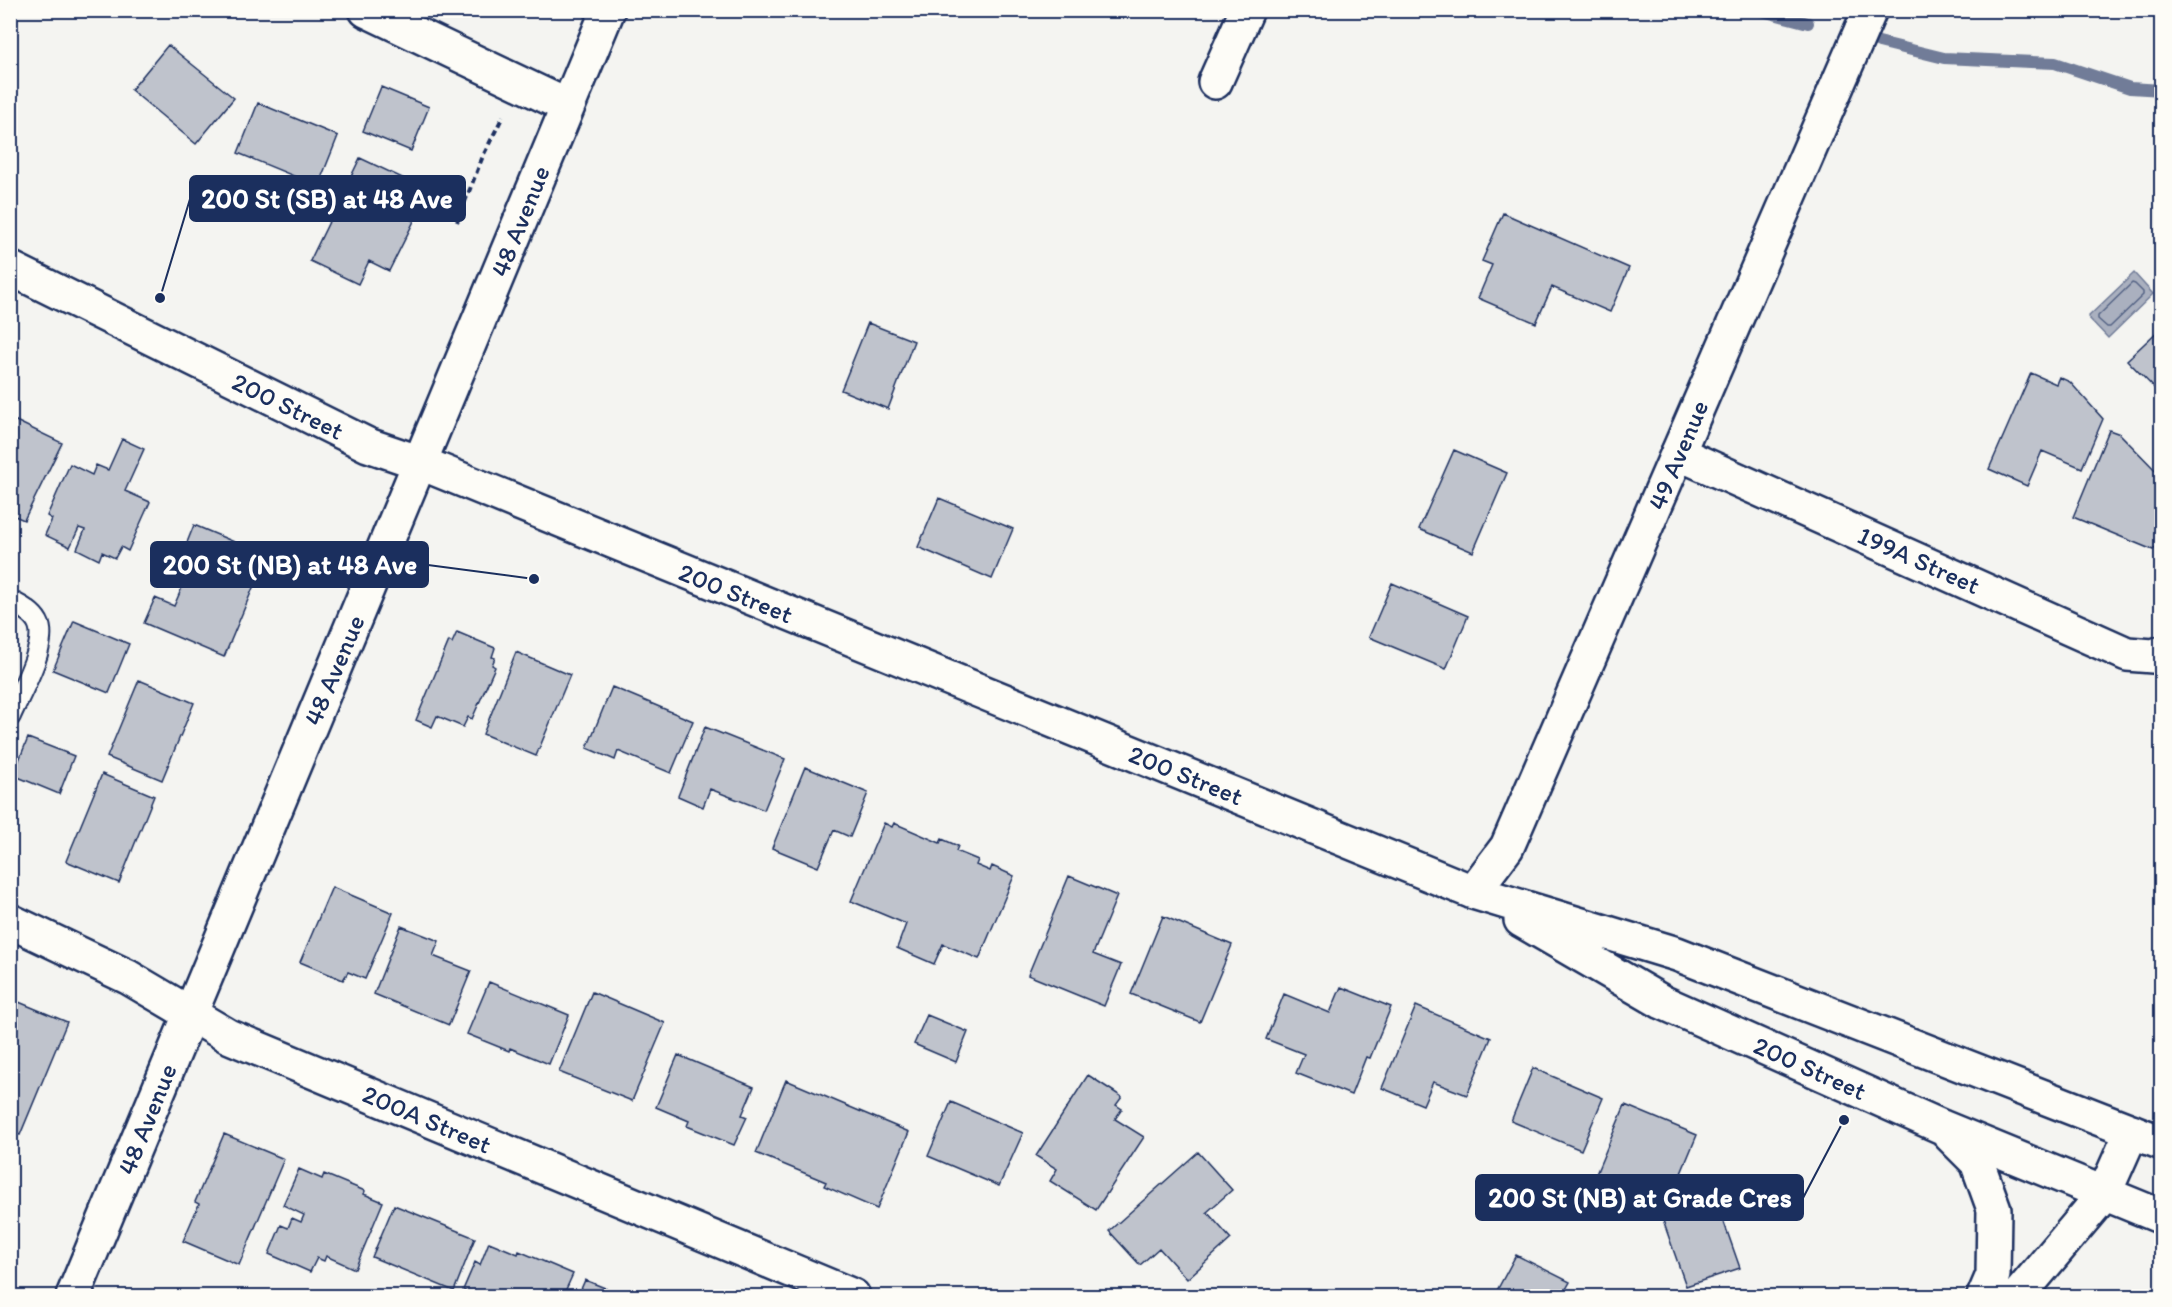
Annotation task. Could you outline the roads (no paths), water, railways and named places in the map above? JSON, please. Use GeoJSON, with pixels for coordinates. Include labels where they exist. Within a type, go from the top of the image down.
{"type":"FeatureCollection","features":[{"type":"Feature","properties":{"kind":"street"},"geometry":{"type":"LineString","coordinates":[[366,10],[567,106]]}},
{"type":"Feature","properties":{"kind":"street","name":"48 Avenue"},"geometry":{"type":"LineString","coordinates":[[73,1296],[608,10]]}},
{"type":"Feature","properties":{"kind":"street"},"geometry":{"type":"LineString","coordinates":[[1215,82],[1247,10]]}},
{"type":"Feature","properties":{"kind":"street","name":"49 Avenue"},"geometry":{"type":"LineString","coordinates":[[1473,892],[1507,847],[1870,10]]}},
{"type":"Feature","properties":{"kind":"street","name":"200 Street"},"geometry":{"type":"LineString","coordinates":[[10,268],[368,445],[421,463],[1473,892],[1677,954],[2162,1143]]}},
{"type":"Feature","properties":{"kind":"street","name":"199A Street"},"geometry":{"type":"LineString","coordinates":[[1678,453],[2127,654],[2153,656],[2162,653]]}},
{"type":"Feature","properties":{"kind":"street","name":"200 Street"},"geometry":{"type":"LineString","coordinates":[[1473,892],[1662,1002],[1942,1127],[2162,1217]]}},
{"type":"Feature","properties":{"kind":"street","name":"200A Street"},"geometry":{"type":"LineString","coordinates":[[10,921],[128,977],[228,1036],[853,1296]]}},
{"type":"Feature","properties":{"kind":"street"},"geometry":{"type":"LineString","coordinates":[[1942,1127],[1977,1162],[1994,1209],[1993,1275],[1984,1296]]}},
{"type":"Feature","properties":{"kind":"street"},"geometry":{"type":"LineString","coordinates":[[2018,1296],[2104,1194],[2132,1131]]}},
{"type":"Feature","properties":{"kind":"lane"},"geometry":{"type":"LineString","coordinates":[[10,601],[29,612],[39,626],[40,642],[10,716]]}},
{"type":"Feature","properties":{"kind":"water"},"geometry":{"type":"Polygon","coordinates":[[[2134,273],[2153,294],[2108,338],[2088,317],[2134,273]]]}},
{"type":"Feature","properties":{"kind":"waterway"},"geometry":{"type":"LineString","coordinates":[[1759,10],[1808,23]]}},
{"type":"Feature","properties":{"kind":"waterway"},"geometry":{"type":"LineString","coordinates":[[1879,42],[1944,58],[2055,63],[2130,88],[2162,90]]}},
{"type":"Feature","properties":{"kind":"place","name":"200 St (SB) at 48 Ave"},"geometry":{"type":"Point","coordinates":[160,298]}},
{"type":"Feature","properties":{"kind":"place","name":"200 St (NB) at 48 Ave"},"geometry":{"type":"Point","coordinates":[534,579]}},
{"type":"Feature","properties":{"kind":"place","name":"200 St (NB) at Grade Cres"},"geometry":{"type":"Point","coordinates":[1844,1120]}}]}
